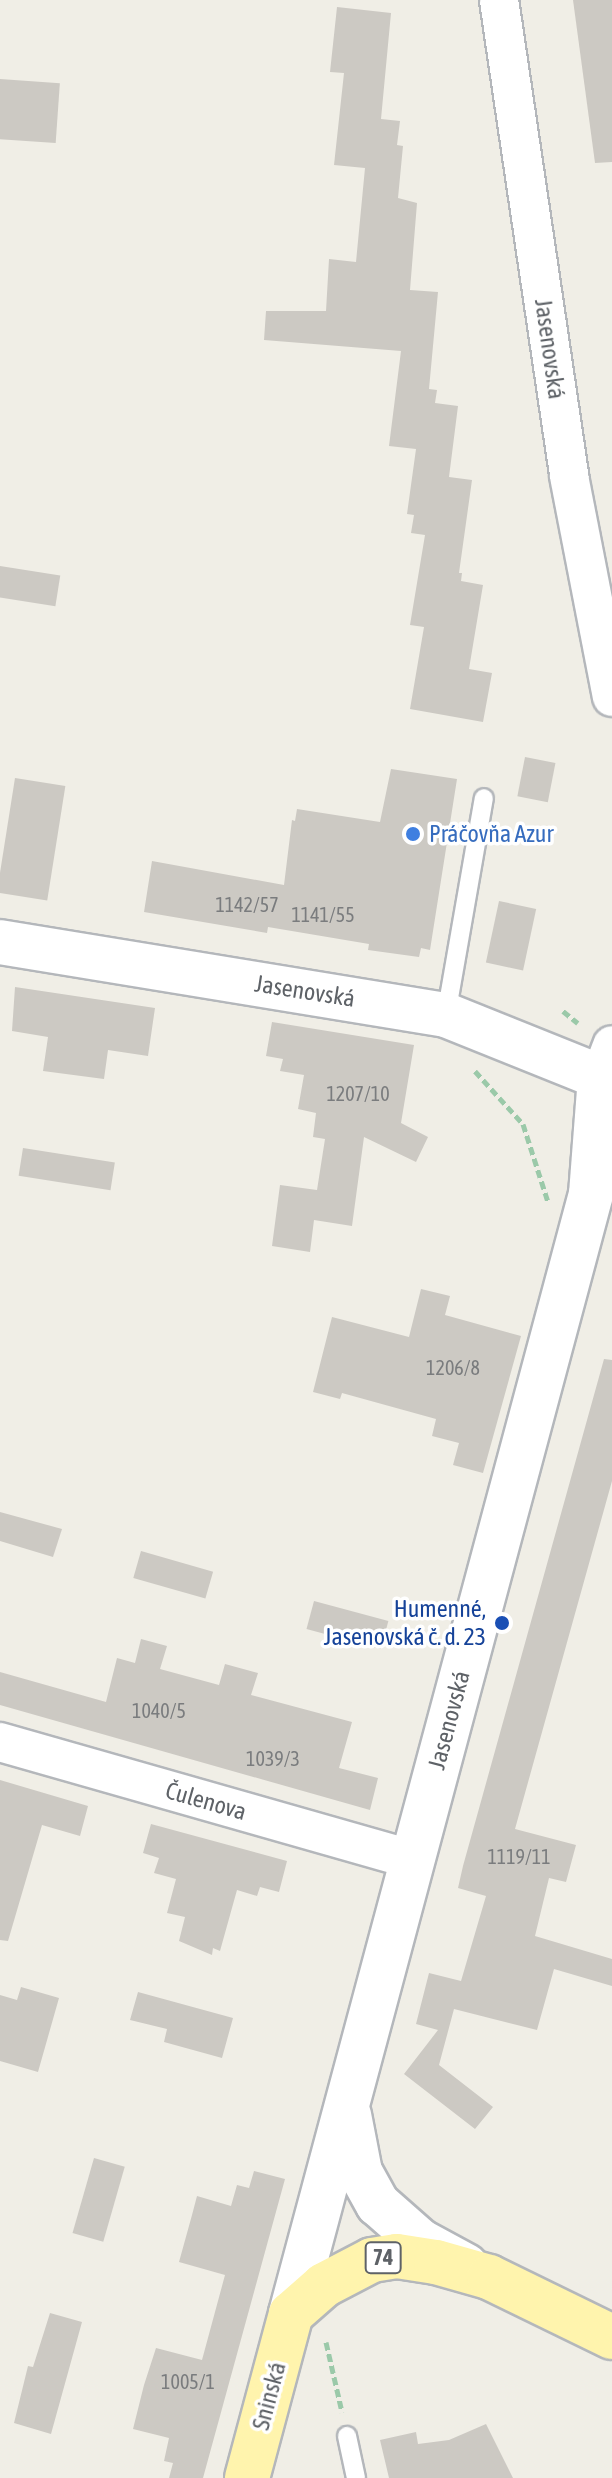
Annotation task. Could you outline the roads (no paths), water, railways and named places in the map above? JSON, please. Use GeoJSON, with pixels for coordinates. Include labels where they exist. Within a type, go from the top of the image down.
{"type":"FeatureCollection","features":[{"type":"Feature","properties":{"kind":"main road","name":"74"},"geometry":{"type":"LineString","coordinates":[[291,2314],[324,2285],[372,2260],[397,2256],[436,2262],[489,2277],[601,2331]]}},
{"type":"Feature","properties":{"kind":"main road","name":"Sninská"},"geometry":{"type":"LineString","coordinates":[[247,2478],[291,2314]]}},
{"type":"Feature","properties":{"kind":"street","name":"Jasenovská"},"geometry":{"type":"LineString","coordinates":[[499,0],[569,476],[612,697]]}},
{"type":"Feature","properties":{"kind":"street","name":"Jasenovská"},"geometry":{"type":"LineString","coordinates":[[0,942],[446,1015],[609,1069],[591,1194],[291,2314]]}},
{"type":"Feature","properties":{"kind":"street","name":"Čulenova"},"geometry":{"type":"LineString","coordinates":[[0,1742],[411,1859]]}},
{"type":"Feature","properties":{"kind":"street"},"geometry":{"type":"LineString","coordinates":[[348,2105],[356,2160],[378,2204],[420,2241],[489,2277]]}},
{"type":"Feature","properties":{"kind":"lane"},"geometry":{"type":"LineString","coordinates":[[446,1015],[484,798]]}},
{"type":"Feature","properties":{"kind":"lane"},"geometry":{"type":"LineString","coordinates":[[347,2436],[356,2478]]}},
{"type":"Feature","properties":{"kind":"place","name":"Práčovňa Azur"},"geometry":{"type":"Point","coordinates":[413,834]}},
{"type":"Feature","properties":{"kind":"place","name":"Humenné, Jasenovská č. d. 23"},"geometry":{"type":"Point","coordinates":[502,1623]}}]}
